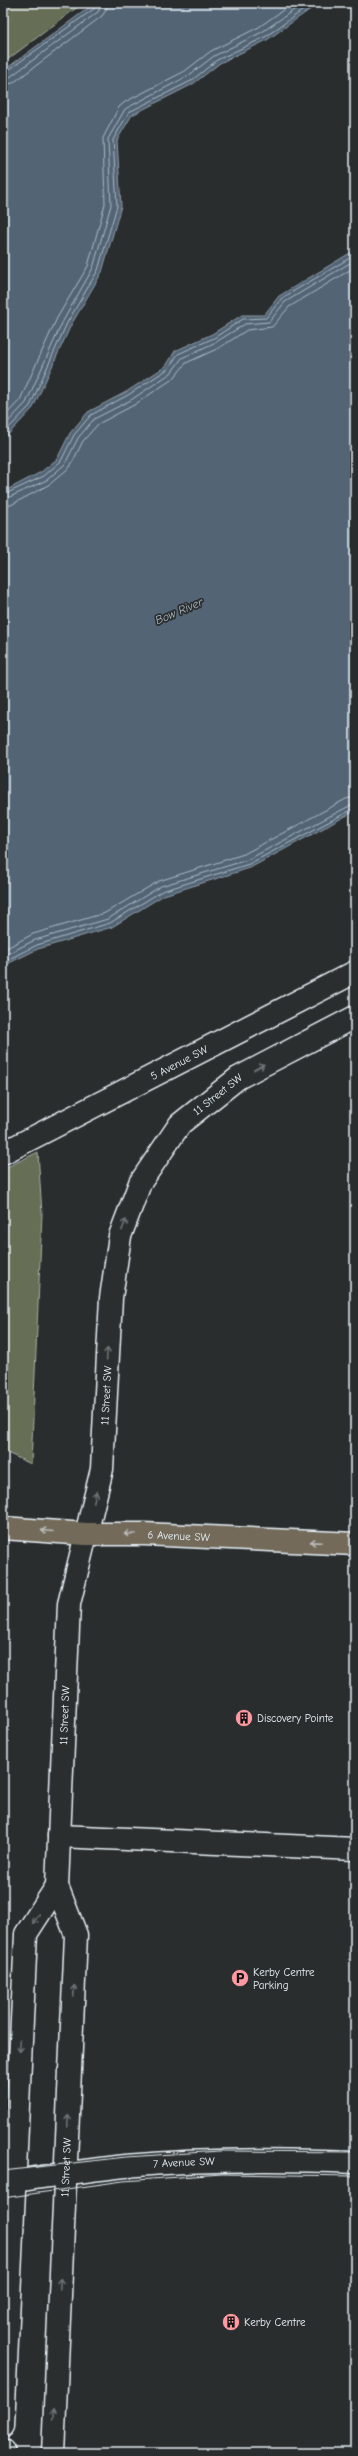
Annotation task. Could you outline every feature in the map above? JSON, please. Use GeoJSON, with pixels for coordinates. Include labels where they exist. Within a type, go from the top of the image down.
{"type":"FeatureCollection","features":[{"type":"Feature","properties":{"kind":"main road","name":"6 Avenue SW"},"geometry":{"type":"LineString","coordinates":[[3,1528],[86,1534],[144,1534],[355,1544]]}},
{"type":"Feature","properties":{"kind":"street","name":"5 Avenue SW"},"geometry":{"type":"LineString","coordinates":[[3,1153],[355,972]]}},
{"type":"Feature","properties":{"kind":"street","name":"11 Street SW"},"geometry":{"type":"LineString","coordinates":[[53,2453],[76,1935],[57,1886],[69,1604],[102,1469],[111,1298],[120,1236],[140,1183],[180,1124],[238,1078],[355,1016]]}},
{"type":"Feature","properties":{"kind":"street"},"geometry":{"type":"LineString","coordinates":[[59,1836],[355,1849]]}},
{"type":"Feature","properties":{"kind":"street"},"geometry":{"type":"LineString","coordinates":[[3,2426],[13,2182],[26,1934],[57,1886]]}},
{"type":"Feature","properties":{"kind":"street","name":"7 Avenue SW"},"geometry":{"type":"LineString","coordinates":[[13,2182],[125,2166],[313,2160],[355,2162]]}},
{"type":"Feature","properties":{"kind":"green space"},"geometry":{"type":"Polygon","coordinates":[[[3,3],[83,3],[3,63],[3,3]]]}},
{"type":"Feature","properties":{"kind":"green space"},"geometry":{"type":"Polygon","coordinates":[[[38,1152],[42,1214],[31,1464],[3,1451],[3,1169],[38,1152]]]}},
{"type":"Feature","properties":{"kind":"water"},"geometry":{"type":"Polygon","coordinates":[[[95,3],[319,3],[267,40],[220,63],[193,84],[132,115],[117,140],[121,206],[102,272],[71,325],[33,408],[3,440],[3,71],[95,3]]]}},
{"type":"Feature","properties":{"kind":"water","name":"Bow River"},"geometry":{"type":"Polygon","coordinates":[[[355,250],[355,811],[250,868],[164,895],[112,927],[38,949],[3,966],[3,492],[41,472],[57,459],[70,433],[88,412],[126,392],[166,366],[175,351],[212,334],[242,315],[264,315],[279,296],[355,250]]]}},
{"type":"Feature","properties":{"kind":"tram line"},"geometry":{"type":"LineString","coordinates":[[3,2171],[126,2157],[220,2151],[355,2152]]}},
{"type":"Feature","properties":{"kind":"tram line"},"geometry":{"type":"LineString","coordinates":[[3,2198],[123,2181],[222,2174],[355,2176]]}},
{"type":"Feature","properties":{"kind":"place","name":"Discovery Pointe"},"geometry":{"type":"Point","coordinates":[244,1718]}},
{"type":"Feature","properties":{"kind":"place","name":"Kerby Centre Parking"},"geometry":{"type":"Point","coordinates":[240,1978]}},
{"type":"Feature","properties":{"kind":"place","name":"Kerby Centre"},"geometry":{"type":"Point","coordinates":[231,2322]}}]}
